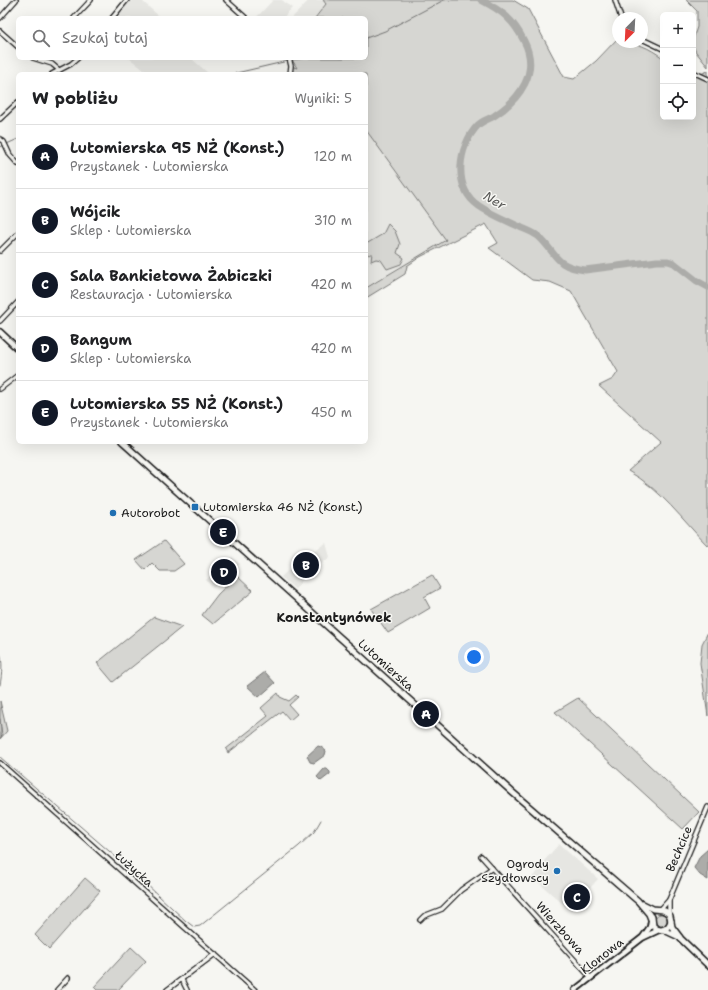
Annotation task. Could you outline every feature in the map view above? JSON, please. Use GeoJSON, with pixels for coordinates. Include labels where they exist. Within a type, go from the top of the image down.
{"type":"FeatureCollection","features":[{"type":"Feature","properties":{"kind":"main road"},"geometry":{"type":"LineString","coordinates":[[0,332],[16,347]]}},
{"type":"Feature","properties":{"kind":"main road","name":"Lutomierska"},"geometry":{"type":"LineString","coordinates":[[124,444],[512,792],[638,901],[649,914],[651,920]]}},
{"type":"Feature","properties":{"kind":"main road","name":"Lutomierska"},"geometry":{"type":"LineString","coordinates":[[638,901],[653,910],[659,910]]}},
{"type":"Feature","properties":{"kind":"main road"},"geometry":{"type":"LineString","coordinates":[[681,939],[655,928],[651,920],[654,913],[659,910],[666,911],[669,914],[672,927],[681,939],[708,965]]}},
{"type":"Feature","properties":{"kind":"main road"},"geometry":{"type":"LineString","coordinates":[[661,930],[668,928],[671,921]]}},
{"type":"Feature","properties":{"kind":"street"},"geometry":{"type":"LineString","coordinates":[[0,18],[16,0]]}},
{"type":"Feature","properties":{"kind":"street"},"geometry":{"type":"LineString","coordinates":[[76,16],[91,0]]}},
{"type":"Feature","properties":{"kind":"street"},"geometry":{"type":"LineString","coordinates":[[114,16],[127,0]]}},
{"type":"Feature","properties":{"kind":"street"},"geometry":{"type":"LineString","coordinates":[[226,0],[244,16]]}},
{"type":"Feature","properties":{"kind":"street"},"geometry":{"type":"LineString","coordinates":[[615,0],[619,12]]}},
{"type":"Feature","properties":{"kind":"street"},"geometry":{"type":"LineString","coordinates":[[0,31],[16,45]]}},
{"type":"Feature","properties":{"kind":"street"},"geometry":{"type":"LineString","coordinates":[[648,42],[661,48]]}},
{"type":"Feature","properties":{"kind":"street"},"geometry":{"type":"LineString","coordinates":[[42,60],[52,64],[59,70]]}},
{"type":"Feature","properties":{"kind":"street"},"geometry":{"type":"LineString","coordinates":[[56,72],[76,60]]}},
{"type":"Feature","properties":{"kind":"street"},"geometry":{"type":"LineString","coordinates":[[290,60],[290,72]]}},
{"type":"Feature","properties":{"kind":"street"},"geometry":{"type":"LineString","coordinates":[[696,73],[708,79]]}},
{"type":"Feature","properties":{"kind":"street"},"geometry":{"type":"LineString","coordinates":[[0,119],[16,104]]}},
{"type":"Feature","properties":{"kind":"street"},"geometry":{"type":"LineString","coordinates":[[0,139],[4,142],[10,155],[16,162]]}},
{"type":"Feature","properties":{"kind":"street"},"geometry":{"type":"LineString","coordinates":[[0,251],[16,235]]}},
{"type":"Feature","properties":{"kind":"street"},"geometry":{"type":"LineString","coordinates":[[0,321],[16,304]]}},
{"type":"Feature","properties":{"kind":"street"},"geometry":{"type":"LineString","coordinates":[[0,389],[16,377]]}},
{"type":"Feature","properties":{"kind":"street","name":"Łużycka"},"geometry":{"type":"LineString","coordinates":[[0,763],[256,990]]}},
{"type":"Feature","properties":{"kind":"street","name":"Bechcice"},"geometry":{"type":"LineString","coordinates":[[659,910],[669,900],[708,807]]}},
{"type":"Feature","properties":{"kind":"street","name":"Wierzbowa"},"geometry":{"type":"LineString","coordinates":[[481,856],[591,978]]}},
{"type":"Feature","properties":{"kind":"street"},"geometry":{"type":"LineString","coordinates":[[420,920],[424,916],[442,909],[461,890],[492,868]]}},
{"type":"Feature","properties":{"kind":"street","name":"Bechcice"},"geometry":{"type":"LineString","coordinates":[[669,900],[669,914]]}},
{"type":"Feature","properties":{"kind":"street","name":"Klonowa"},"geometry":{"type":"LineString","coordinates":[[642,938],[650,927],[651,920]]}},
{"type":"Feature","properties":{"kind":"street","name":"Klonowa"},"geometry":{"type":"LineString","coordinates":[[575,990],[642,938],[661,930]]}},
{"type":"Feature","properties":{"kind":"street"},"geometry":{"type":"LineString","coordinates":[[168,990],[215,954]]}},
{"type":"Feature","properties":{"kind":"street"},"geometry":{"type":"LineString","coordinates":[[57,990],[68,978]]}},
{"type":"Feature","properties":{"kind":"street"},"geometry":{"type":"LineString","coordinates":[[182,980],[187,990]]}},
{"type":"Feature","properties":{"kind":"shaded area"},"geometry":{"type":"Polygon","coordinates":[[[131,0],[141,0],[159,16],[118,16],[131,0]]]}},
{"type":"Feature","properties":{"kind":"shaded area"},"geometry":{"type":"Polygon","coordinates":[[[273,0],[282,0],[292,8],[285,16],[258,16],[273,0]]]}},
{"type":"Feature","properties":{"kind":"shaded area"},"geometry":{"type":"Polygon","coordinates":[[[309,0],[323,0],[327,3],[316,16],[294,16],[309,0]]]}},
{"type":"Feature","properties":{"kind":"shaded area"},"geometry":{"type":"Polygon","coordinates":[[[323,0],[513,0],[528,9],[564,77],[574,79],[596,61],[612,44],[612,48],[646,48],[660,56],[660,120],[696,120],[696,76],[708,71],[708,546],[661,496],[640,478],[628,471],[661,442],[599,386],[613,379],[618,372],[571,291],[550,282],[532,280],[489,248],[498,243],[486,224],[420,257],[407,266],[405,274],[368,297],[368,287],[446,240],[368,133],[368,72],[290,72],[291,66],[297,68],[292,60],[368,60],[368,16],[317,16],[326,4],[323,0]]]}},
{"type":"Feature","properties":{"kind":"shaded area"},"geometry":{"type":"Polygon","coordinates":[[[686,0],[708,0],[708,67],[696,52],[697,11],[686,0]]]}},
{"type":"Feature","properties":{"kind":"shaded area"},"geometry":{"type":"Polygon","coordinates":[[[132,60],[193,60],[207,72],[146,72],[132,60]]]}},
{"type":"Feature","properties":{"kind":"shaded area"},"geometry":{"type":"Polygon","coordinates":[[[368,133],[447,240],[368,286],[368,133]]]}},
{"type":"Feature","properties":{"kind":"shaded area"},"geometry":{"type":"Polygon","coordinates":[[[388,224],[395,231],[400,244],[397,253],[404,258],[401,264],[387,269],[381,260],[376,259],[371,261],[372,253],[368,254],[368,243],[383,234],[388,224]]]}},
{"type":"Feature","properties":{"kind":"shaded area"},"geometry":{"type":"Polygon","coordinates":[[[164,541],[184,564],[174,571],[160,571],[152,563],[145,570],[136,560],[164,541]]]}},
{"type":"Feature","properties":{"kind":"shaded area"},"geometry":{"type":"Polygon","coordinates":[[[326,543],[330,557],[307,575],[295,589],[281,577],[296,562],[326,543]]]}},
{"type":"Feature","properties":{"kind":"shaded area"},"geometry":{"type":"Polygon","coordinates":[[[232,557],[240,564],[213,588],[206,580],[232,557]]]}},
{"type":"Feature","properties":{"kind":"shaded area"},"geometry":{"type":"Polygon","coordinates":[[[432,575],[440,588],[424,597],[430,608],[388,633],[371,609],[432,575]]]}},
{"type":"Feature","properties":{"kind":"shaded area"},"geometry":{"type":"Polygon","coordinates":[[[237,576],[253,591],[213,624],[202,615],[218,594],[237,576]]]}},
{"type":"Feature","properties":{"kind":"shaded area"},"geometry":{"type":"Polygon","coordinates":[[[154,617],[182,627],[113,682],[97,663],[154,617]]]}},
{"type":"Feature","properties":{"kind":"shaded area"},"geometry":{"type":"Polygon","coordinates":[[[708,632],[708,716],[700,663],[702,644],[708,632]]]}},
{"type":"Feature","properties":{"kind":"shaded area"},"geometry":{"type":"Polygon","coordinates":[[[265,672],[275,683],[259,697],[247,686],[265,672]]]}},
{"type":"Feature","properties":{"kind":"shaded area"},"geometry":{"type":"Polygon","coordinates":[[[278,693],[280,697],[289,701],[296,695],[298,697],[289,705],[297,714],[290,720],[282,711],[228,753],[226,749],[268,716],[261,708],[278,693]]]}},
{"type":"Feature","properties":{"kind":"shaded area"},"geometry":{"type":"Polygon","coordinates":[[[578,698],[699,812],[683,829],[555,712],[578,698]]]}},
{"type":"Feature","properties":{"kind":"shaded area"},"geometry":{"type":"Polygon","coordinates":[[[0,701],[7,731],[0,739],[0,701]]]}},
{"type":"Feature","properties":{"kind":"shaded area"},"geometry":{"type":"Polygon","coordinates":[[[318,746],[326,751],[325,755],[314,763],[310,762],[307,756],[318,746]]]}},
{"type":"Feature","properties":{"kind":"shaded area"},"geometry":{"type":"Polygon","coordinates":[[[324,769],[327,769],[330,774],[321,781],[317,777],[324,769]]]}},
{"type":"Feature","properties":{"kind":"shaded area"},"geometry":{"type":"Polygon","coordinates":[[[559,844],[598,879],[570,910],[532,877],[546,864],[544,861],[559,844]]]}},
{"type":"Feature","properties":{"kind":"shaded area"},"geometry":{"type":"Polygon","coordinates":[[[708,849],[708,880],[700,875],[694,868],[700,856],[708,849]]]}},
{"type":"Feature","properties":{"kind":"shaded area"},"geometry":{"type":"Polygon","coordinates":[[[85,878],[100,891],[49,949],[35,935],[85,878]]]}},
{"type":"Feature","properties":{"kind":"shaded area"},"geometry":{"type":"Polygon","coordinates":[[[659,914],[663,914],[667,920],[663,926],[659,926],[655,922],[655,918],[659,914]]]}},
{"type":"Feature","properties":{"kind":"shaded area"},"geometry":{"type":"Polygon","coordinates":[[[131,947],[146,961],[118,990],[97,990],[94,987],[131,947]]]}},
{"type":"Feature","properties":{"kind":"waterway"},"geometry":{"type":"LineString","coordinates":[[368,37],[385,31],[444,0]]}},
{"type":"Feature","properties":{"kind":"waterway","name":"Ner"},"geometry":{"type":"LineString","coordinates":[[481,0],[501,12],[516,27],[524,41],[530,63],[525,84],[519,93],[503,109],[478,125],[466,144],[462,155],[461,167],[465,189],[470,198],[489,212],[538,236],[557,258],[567,266],[585,270],[668,261],[674,263],[697,281],[708,287]]}},
{"type":"Feature","properties":{"kind":"waterway"},"geometry":{"type":"LineString","coordinates":[[241,72],[288,61]]}},
{"type":"Feature","properties":{"kind":"waterway"},"geometry":{"type":"LineString","coordinates":[[0,147],[16,140]]}},
{"type":"Feature","properties":{"kind":"waterway"},"geometry":{"type":"LineString","coordinates":[[0,652],[2,660],[0,685]]}},
{"type":"Feature","properties":{"kind":"waterway"},"geometry":{"type":"LineString","coordinates":[[0,719],[2,736],[0,738]]}},
{"type":"Feature","properties":{"kind":"waterway"},"geometry":{"type":"LineString","coordinates":[[0,757],[131,870],[194,927],[200,926],[299,846],[314,832],[321,820]]}},
{"type":"Feature","properties":{"kind":"place","name":"Lutomierska 46 NŻ (Konst.)"},"geometry":{"type":"Point","coordinates":[195,507]}},
{"type":"Feature","properties":{"kind":"place","name":"Autorobot"},"geometry":{"type":"Point","coordinates":[113,513]}},
{"type":"Feature","properties":{"kind":"place","name":"Lutomierska 55 NŻ (Konst.)"},"geometry":{"type":"Point","coordinates":[223,532]}},
{"type":"Feature","properties":{"kind":"place","name":"Wójcik"},"geometry":{"type":"Point","coordinates":[306,565]}},
{"type":"Feature","properties":{"kind":"place","name":"Bangum"},"geometry":{"type":"Point","coordinates":[224,572]}},
{"type":"Feature","properties":{"kind":"place","name":"Lutomierska 95 NŻ (Konst.)"},"geometry":{"type":"Point","coordinates":[426,714]}},
{"type":"Feature","properties":{"kind":"place","name":"Ogrody Szydłowscy"},"geometry":{"type":"Point","coordinates":[557,871]}},
{"type":"Feature","properties":{"kind":"place","name":"Sala Bankietowa Żabiczki"},"geometry":{"type":"Point","coordinates":[577,897]}},
{"type":"Feature","properties":{"kind":"district","name":"Konstantynówek"},"geometry":{"type":"Point","coordinates":[334,617]}}]}
